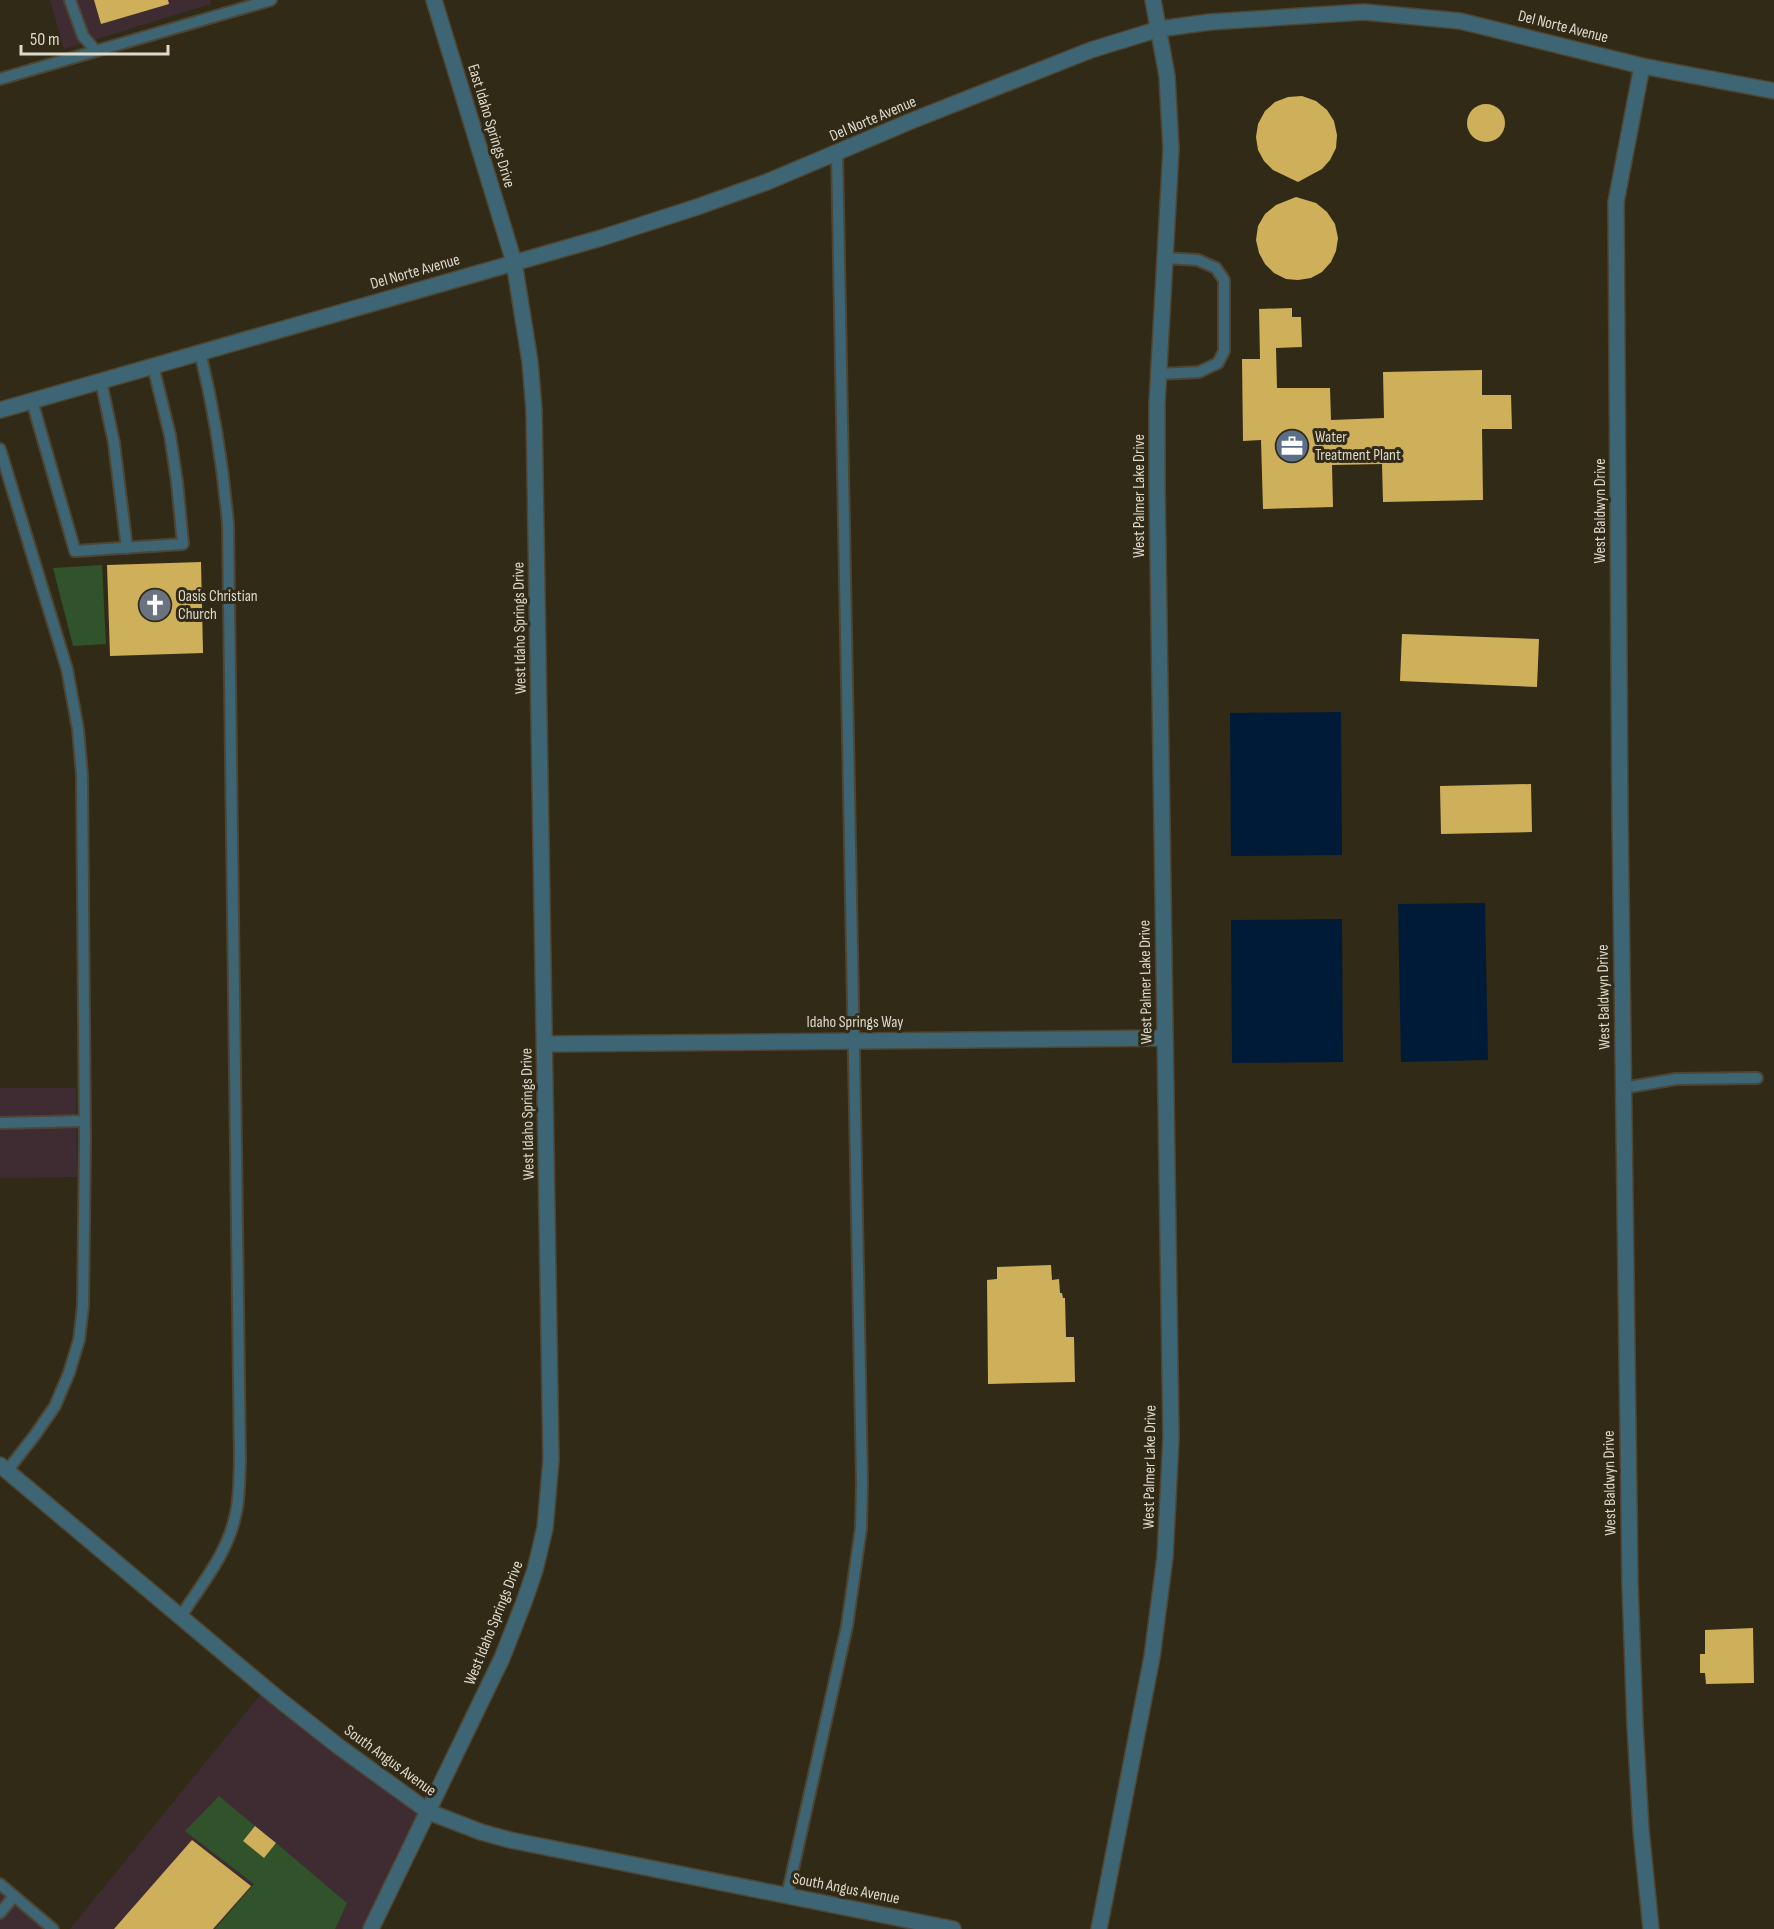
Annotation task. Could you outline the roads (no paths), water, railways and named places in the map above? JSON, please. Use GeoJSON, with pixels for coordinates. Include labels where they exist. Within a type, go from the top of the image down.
{"type":"FeatureCollection","features":[{"type":"Feature","properties":{"kind":"street","name":"East Idaho Springs Drive"},"geometry":{"type":"LineString","coordinates":[[434,0],[514,262]]}},
{"type":"Feature","properties":{"kind":"street","name":"West Palmer Lake Drive"},"geometry":{"type":"LineString","coordinates":[[1099,1929],[1152,1657],[1166,1557],[1171,1438],[1156,486],[1171,125],[1167,76],[1153,0]]}},
{"type":"Feature","properties":{"kind":"street","name":"Del Norte Avenue"},"geometry":{"type":"LineString","coordinates":[[0,410],[601,238],[697,207],[1091,51],[1159,29],[1364,6],[1460,21],[1642,66],[1774,91]]}},
{"type":"Feature","properties":{"kind":"street","name":"West Baldwyn Drive"},"geometry":{"type":"LineString","coordinates":[[1642,66],[1616,202],[1623,1088],[1631,1608],[1641,1830],[1651,1929]]}},
{"type":"Feature","properties":{"kind":"street","name":"West Idaho Springs Drive"},"geometry":{"type":"LineString","coordinates":[[371,1929],[502,1658],[535,1570],[545,1528],[551,1460],[534,410],[530,362],[514,262]]}},
{"type":"Feature","properties":{"kind":"street","name":"Idaho Springs Way"},"geometry":{"type":"LineString","coordinates":[[546,1044],[1165,1038]]}},
{"type":"Feature","properties":{"kind":"street","name":"South Angus Avenue"},"geometry":{"type":"LineString","coordinates":[[4,1468],[276,1697],[338,1746],[429,1812],[481,1833],[510,1840],[953,1929]]}},
{"type":"Feature","properties":{"kind":"lane"},"geometry":{"type":"LineString","coordinates":[[70,0],[83,36],[96,51]]}},
{"type":"Feature","properties":{"kind":"lane"},"geometry":{"type":"LineString","coordinates":[[0,79],[271,0]]}},
{"type":"Feature","properties":{"kind":"lane"},"geometry":{"type":"LineString","coordinates":[[787,1896],[847,1626],[861,1528],[862,1470],[837,153]]}},
{"type":"Feature","properties":{"kind":"lane"},"geometry":{"type":"LineString","coordinates":[[1159,374],[1199,372],[1218,363],[1224,351],[1224,280],[1216,268],[1198,260],[1166,258]]}},
{"type":"Feature","properties":{"kind":"lane"},"geometry":{"type":"LineString","coordinates":[[181,1616],[228,1540],[239,1496],[240,1461],[228,524],[212,399],[200,352]]}},
{"type":"Feature","properties":{"kind":"lane"},"geometry":{"type":"LineString","coordinates":[[32,401],[75,551],[183,544],[170,435],[153,366]]}},
{"type":"Feature","properties":{"kind":"lane"},"geometry":{"type":"LineString","coordinates":[[101,381],[114,443],[127,548]]}},
{"type":"Feature","properties":{"kind":"lane"},"geometry":{"type":"LineString","coordinates":[[0,449],[67,669],[78,729],[82,775],[84,1121],[83,1306],[79,1340],[55,1406],[35,1435],[4,1468]]}},
{"type":"Feature","properties":{"kind":"lane"},"geometry":{"type":"LineString","coordinates":[[1623,1088],[1676,1078],[1757,1078]]}},
{"type":"Feature","properties":{"kind":"lane"},"geometry":{"type":"LineString","coordinates":[[0,1123],[84,1121]]}},
{"type":"Feature","properties":{"kind":"lane"},"geometry":{"type":"LineString","coordinates":[[0,1884],[52,1929]]}},
{"type":"Feature","properties":{"kind":"lane"},"geometry":{"type":"LineString","coordinates":[[0,1913],[14,1896]]}},
{"type":"Feature","properties":{"kind":"water"},"geometry":{"type":"Polygon","coordinates":[[[1341,712],[1342,855],[1231,856],[1230,713],[1341,712]]]}},
{"type":"Feature","properties":{"kind":"water"},"geometry":{"type":"Polygon","coordinates":[[[1485,903],[1488,1060],[1401,1062],[1398,904],[1485,903]]]}},
{"type":"Feature","properties":{"kind":"water"},"geometry":{"type":"Polygon","coordinates":[[[1342,919],[1343,1062],[1232,1063],[1231,920],[1342,919]]]}},
{"type":"Feature","properties":{"kind":"place","name":"Water Treatment Plant"},"geometry":{"type":"Point","coordinates":[1292,446]}},
{"type":"Feature","properties":{"kind":"place","name":"Oasis Christian Church"},"geometry":{"type":"Point","coordinates":[155,605]}}]}
